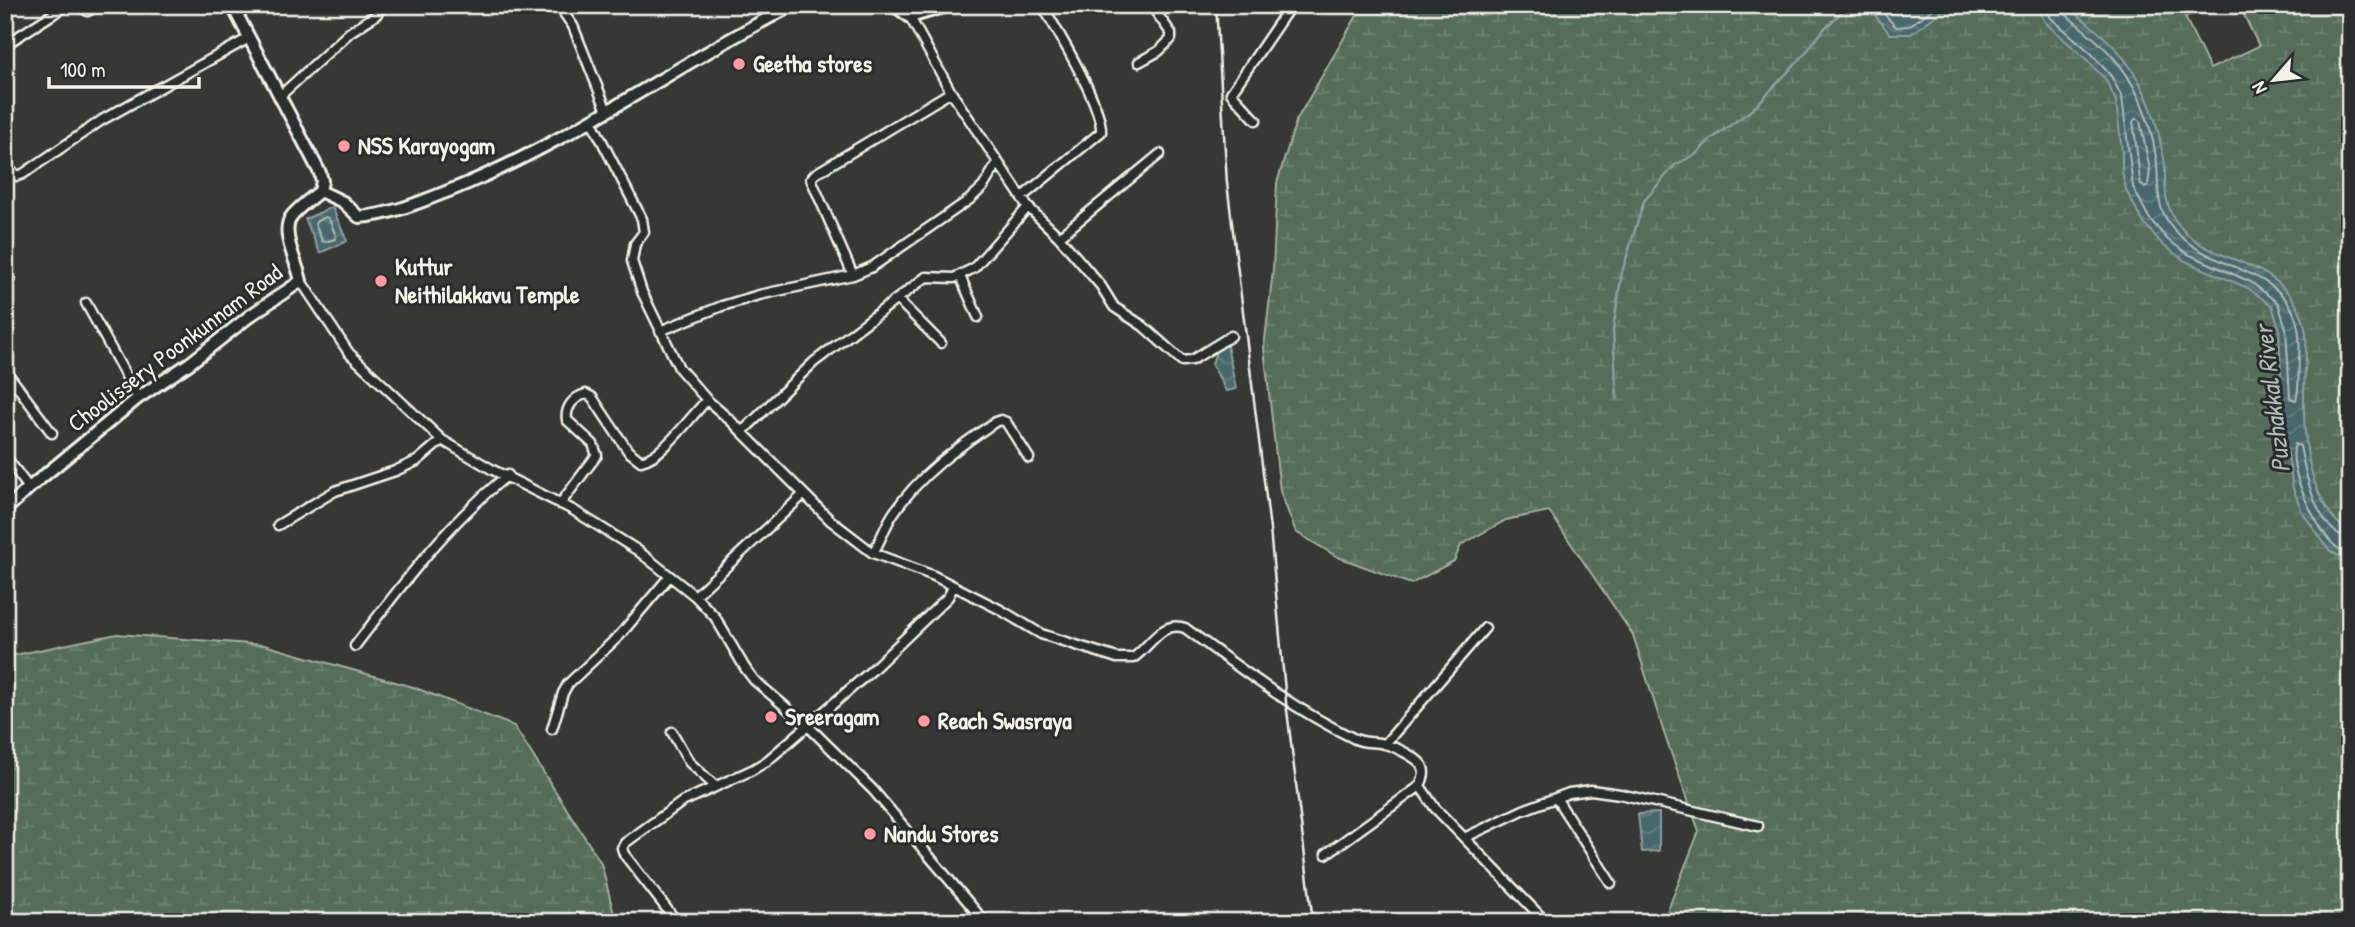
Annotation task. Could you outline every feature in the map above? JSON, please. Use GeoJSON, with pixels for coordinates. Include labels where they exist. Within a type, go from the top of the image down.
{"type":"FeatureCollection","features":[{"type":"Feature","properties":{"kind":"street"},"geometry":{"type":"LineString","coordinates":[[5,45],[67,5]]}},
{"type":"Feature","properties":{"kind":"street"},"geometry":{"type":"LineString","coordinates":[[77,5],[88,11],[98,5]]}},
{"type":"Feature","properties":{"kind":"street"},"geometry":{"type":"LineString","coordinates":[[232,5],[281,94],[320,173],[320,191],[343,202],[359,217],[374,216],[500,170],[793,5]]}},
{"type":"Feature","properties":{"kind":"street"},"geometry":{"type":"LineString","coordinates":[[281,94],[350,32],[376,15],[383,5]]}},
{"type":"Feature","properties":{"kind":"street"},"geometry":{"type":"LineString","coordinates":[[558,5],[573,26],[607,111]]}},
{"type":"Feature","properties":{"kind":"street"},"geometry":{"type":"LineString","coordinates":[[894,5],[910,18],[951,92],[1028,207],[1059,236],[1101,286],[1114,307],[1143,326],[1182,361],[1192,360],[1231,336]]}},
{"type":"Feature","properties":{"kind":"street"},"geometry":{"type":"LineString","coordinates":[[910,18],[950,5]]}},
{"type":"Feature","properties":{"kind":"street"},"geometry":{"type":"LineString","coordinates":[[1022,197],[1101,132],[1100,116],[1042,5]]}},
{"type":"Feature","properties":{"kind":"street"},"geometry":{"type":"LineString","coordinates":[[1139,62],[1160,51],[1171,39],[1171,33],[1151,5]]}},
{"type":"Feature","properties":{"kind":"street"},"geometry":{"type":"LineString","coordinates":[[1256,120],[1231,93],[1291,5]]}},
{"type":"Feature","properties":{"kind":"street"},"geometry":{"type":"LineString","coordinates":[[5,167],[17,176],[23,174],[102,120],[249,37]]}},
{"type":"Feature","properties":{"kind":"street"},"geometry":{"type":"LineString","coordinates":[[853,275],[811,179],[815,174],[951,92]]}},
{"type":"Feature","properties":{"kind":"street"},"geometry":{"type":"LineString","coordinates":[[591,120],[642,219],[644,232],[635,244],[632,261],[642,292],[679,368],[707,400],[830,520],[873,553],[921,570],[975,596],[1041,634],[1117,658],[1133,658],[1164,629],[1175,625],[1185,628],[1286,702],[1320,722],[1362,743],[1385,744],[1422,766],[1424,774],[1420,786],[1326,855]]}},
{"type":"Feature","properties":{"kind":"street"},"geometry":{"type":"LineString","coordinates":[[1059,236],[1160,154]]}},
{"type":"Feature","properties":{"kind":"street"},"geometry":{"type":"LineString","coordinates":[[660,331],[722,306],[759,295],[853,275],[872,267],[951,214],[984,187],[998,162]]}},
{"type":"Feature","properties":{"kind":"street","name":"Choolissery Poonkunnam Road"},"geometry":{"type":"LineString","coordinates":[[5,510],[138,398],[301,281],[290,246],[290,218],[320,191]]}},
{"type":"Feature","properties":{"kind":"street"},"geometry":{"type":"LineString","coordinates":[[742,432],[814,362],[926,277],[954,278],[974,268],[1028,207]]}},
{"type":"Feature","properties":{"kind":"street"},"geometry":{"type":"LineString","coordinates":[[960,276],[978,317]]}},
{"type":"Feature","properties":{"kind":"street"},"geometry":{"type":"LineString","coordinates":[[301,281],[349,353],[442,440],[493,470],[508,475],[573,510],[637,550],[695,596],[715,617],[754,680],[808,726],[873,790],[985,922]]}},
{"type":"Feature","properties":{"kind":"street"},"geometry":{"type":"LineString","coordinates":[[897,299],[941,342]]}},
{"type":"Feature","properties":{"kind":"street"},"geometry":{"type":"LineString","coordinates":[[86,303],[138,398]]}},
{"type":"Feature","properties":{"kind":"street"},"geometry":{"type":"LineString","coordinates":[[5,370],[52,433]]}},
{"type":"Feature","properties":{"kind":"street"},"geometry":{"type":"LineString","coordinates":[[560,504],[597,456],[593,444],[566,420],[567,408],[573,401],[586,394],[592,397],[628,452],[641,461],[648,460],[662,449],[707,400]]}},
{"type":"Feature","properties":{"kind":"street"},"geometry":{"type":"LineString","coordinates":[[873,553],[891,517],[917,484],[956,449],[995,422],[1006,422],[1029,458]]}},
{"type":"Feature","properties":{"kind":"street"},"geometry":{"type":"LineString","coordinates":[[278,525],[335,491],[417,461],[442,440]]}},
{"type":"Feature","properties":{"kind":"street"},"geometry":{"type":"LineString","coordinates":[[5,456],[29,488]]}},
{"type":"Feature","properties":{"kind":"street"},"geometry":{"type":"LineString","coordinates":[[355,646],[433,547],[460,517],[508,475]]}},
{"type":"Feature","properties":{"kind":"street"},"geometry":{"type":"LineString","coordinates":[[695,596],[804,494]]}},
{"type":"Feature","properties":{"kind":"street"},"geometry":{"type":"LineString","coordinates":[[552,729],[568,684],[621,635],[669,577]]}},
{"type":"Feature","properties":{"kind":"street"},"geometry":{"type":"LineString","coordinates":[[677,922],[624,854],[622,848],[631,836],[682,802],[760,767],[924,621],[948,597],[953,587]]}},
{"type":"Feature","properties":{"kind":"street"},"geometry":{"type":"LineString","coordinates":[[1385,744],[1485,628]]}},
{"type":"Feature","properties":{"kind":"street"},"geometry":{"type":"LineString","coordinates":[[672,732],[689,762],[715,786]]}},
{"type":"Feature","properties":{"kind":"street"},"geometry":{"type":"LineString","coordinates":[[1420,786],[1434,808],[1546,922]]}},
{"type":"Feature","properties":{"kind":"street"},"geometry":{"type":"LineString","coordinates":[[1464,838],[1523,810],[1569,793],[1591,790],[1620,794],[1759,827]]}},
{"type":"Feature","properties":{"kind":"street"},"geometry":{"type":"LineString","coordinates":[[1556,798],[1611,883]]}},
{"type":"Feature","properties":{"kind":"green space"},"geometry":{"type":"Polygon","coordinates":[[[1363,5],[2209,5],[2185,17],[2210,69],[2259,46],[2239,5],[2350,5],[2350,922],[1660,922],[1665,917],[1699,831],[1633,635],[1549,511],[1506,520],[1461,545],[1454,561],[1411,584],[1338,557],[1296,532],[1280,491],[1264,348],[1273,270],[1277,183],[1296,121],[1363,5]]]}},
{"type":"Feature","properties":{"kind":"green space"},"geometry":{"type":"Polygon","coordinates":[[[117,634],[264,645],[413,687],[514,726],[601,863],[616,922],[5,922],[5,657],[117,634]]]}},
{"type":"Feature","properties":{"kind":"water"},"geometry":{"type":"Polygon","coordinates":[[[1867,5],[1950,5],[1911,34],[1890,34],[1867,5]]]}},
{"type":"Feature","properties":{"kind":"water"},"geometry":{"type":"Polygon","coordinates":[[[2035,5],[2066,5],[2112,45],[2134,72],[2151,108],[2158,133],[2165,162],[2165,190],[2169,207],[2187,234],[2202,245],[2273,279],[2289,294],[2301,314],[2306,335],[2306,446],[2322,499],[2333,518],[2350,533],[2350,562],[2330,551],[2302,512],[2293,488],[2283,425],[2279,328],[2272,306],[2248,288],[2185,261],[2163,245],[2143,222],[2126,190],[2116,101],[2106,80],[2046,23],[2035,5]]]}},
{"type":"Feature","properties":{"kind":"water"},"geometry":{"type":"Polygon","coordinates":[[[332,207],[347,241],[320,253],[305,219],[332,207]]]}},
{"type":"Feature","properties":{"kind":"water"},"geometry":{"type":"Polygon","coordinates":[[[1226,341],[1236,389],[1226,391],[1212,364],[1218,345],[1226,341]]]}},
{"type":"Feature","properties":{"kind":"water"},"geometry":{"type":"Polygon","coordinates":[[[1659,813],[1659,851],[1642,852],[1638,814],[1659,813]]]}},
{"type":"Feature","properties":{"kind":"waterway"},"geometry":{"type":"LineString","coordinates":[[1617,399],[1613,330],[1622,272],[1644,201],[1675,165],[1696,154],[1710,140],[1753,109],[1849,5]]}},
{"type":"Feature","properties":{"kind":"waterway"},"geometry":{"type":"LineString","coordinates":[[2336,5],[2350,19]]}},
{"type":"Feature","properties":{"kind":"railway"},"geometry":{"type":"LineString","coordinates":[[1216,5],[1227,183],[1270,529],[1286,702],[1313,922]]}},
{"type":"Feature","properties":{"kind":"place","name":"Geetha stores"},"geometry":{"type":"Point","coordinates":[739,64]}},
{"type":"Feature","properties":{"kind":"place","name":"NSS Karayogam"},"geometry":{"type":"Point","coordinates":[344,146]}},
{"type":"Feature","properties":{"kind":"place","name":"Kuttur Neithilakkavu Temple"},"geometry":{"type":"Point","coordinates":[381,281]}},
{"type":"Feature","properties":{"kind":"place","name":"Sreeragam"},"geometry":{"type":"Point","coordinates":[771,717]}},
{"type":"Feature","properties":{"kind":"place","name":"Reach Swasraya"},"geometry":{"type":"Point","coordinates":[924,721]}},
{"type":"Feature","properties":{"kind":"place","name":"Nandu Stores"},"geometry":{"type":"Point","coordinates":[870,834]}},
{"type":"Feature","properties":{"kind":"water label","name":"Puzhakkal River"},"geometry":{"type":"Point","coordinates":[2272,399]}}]}
